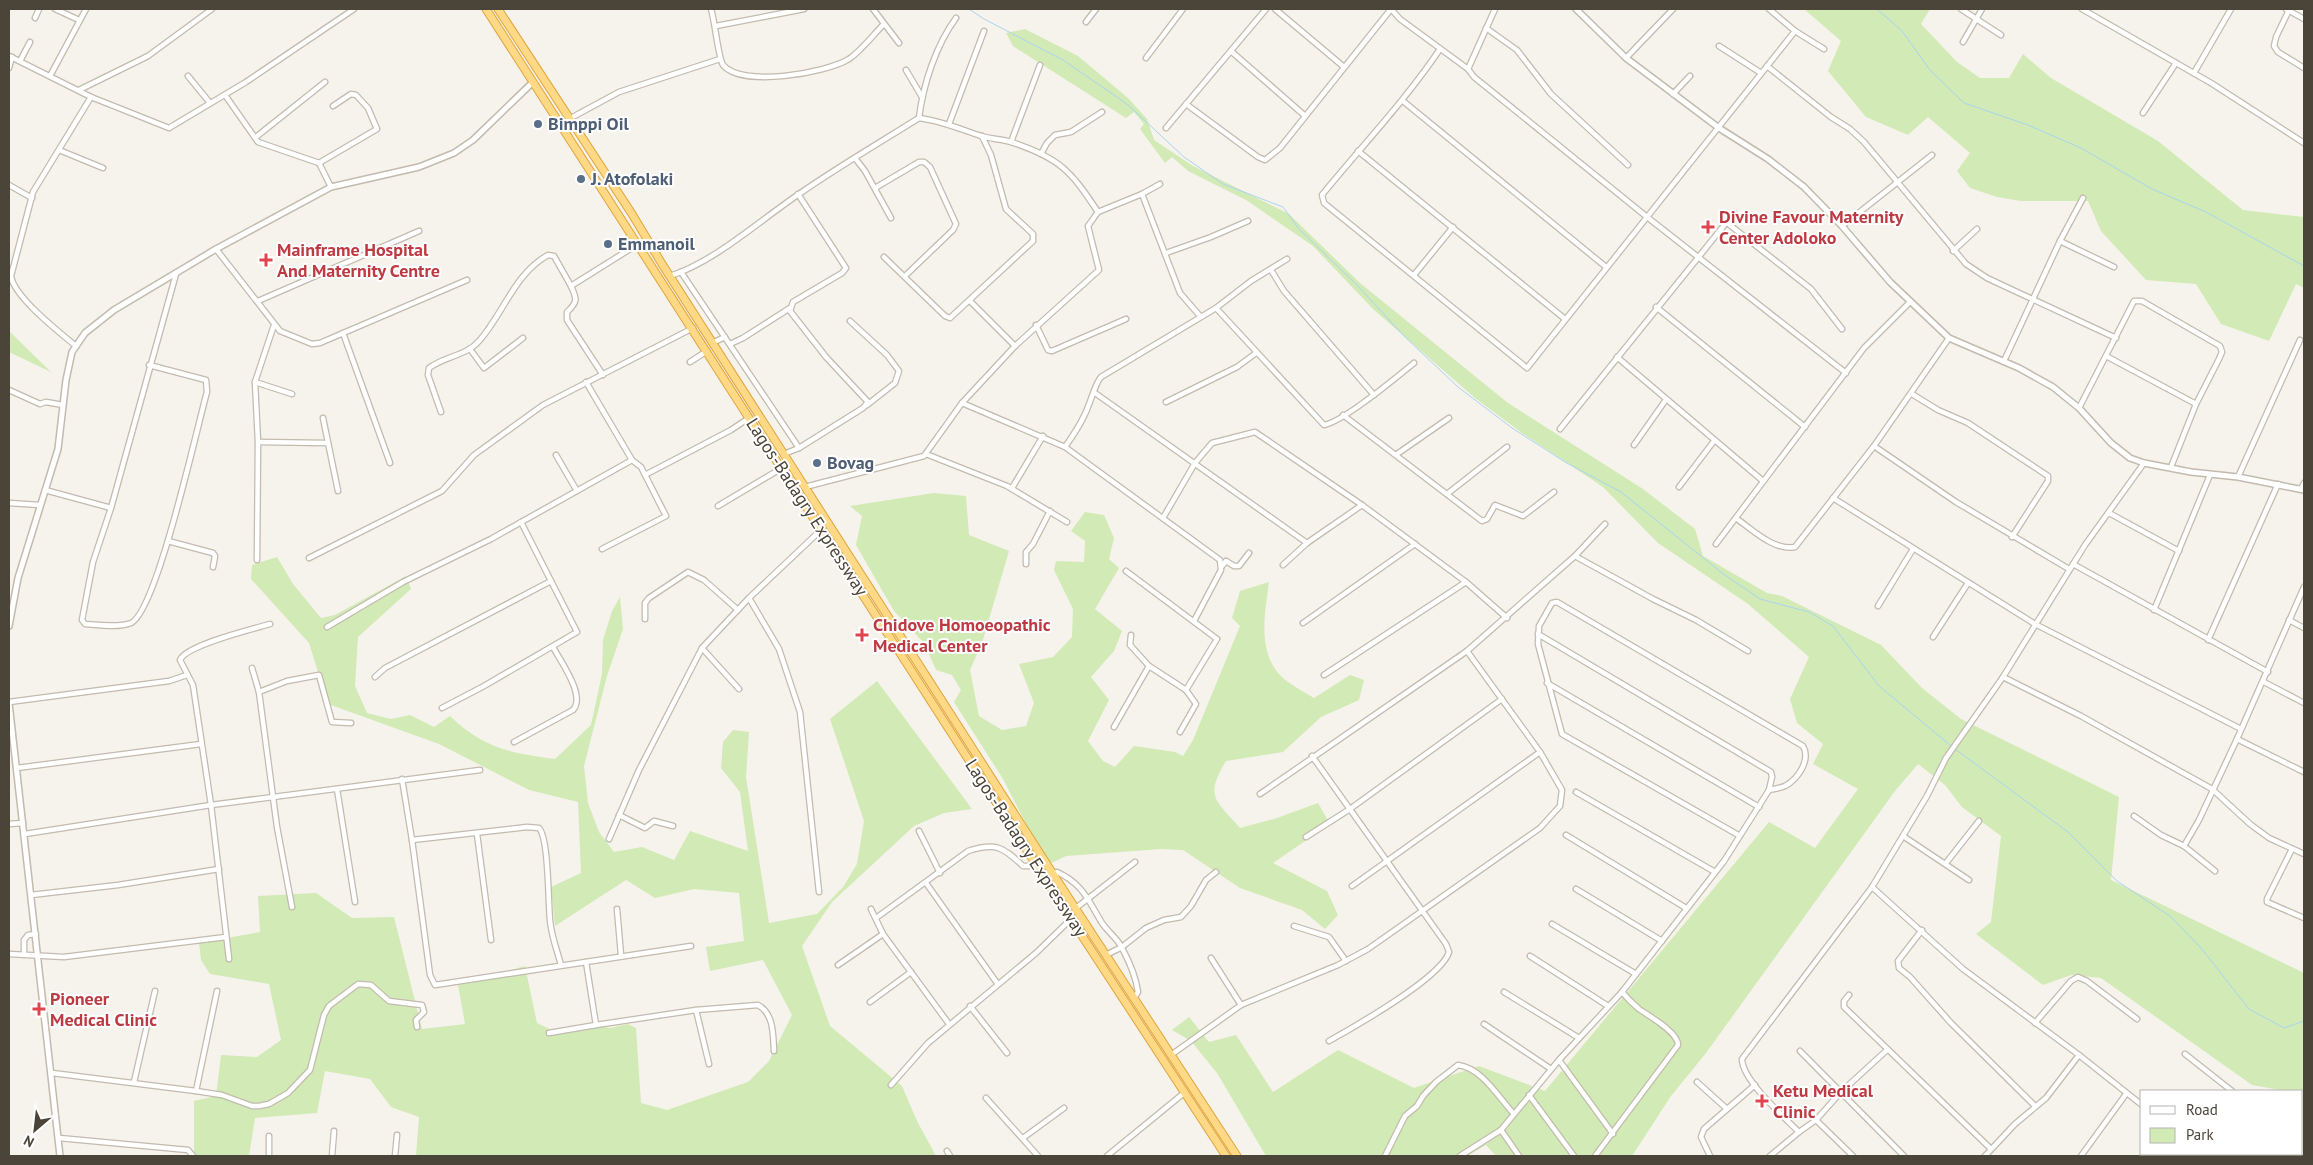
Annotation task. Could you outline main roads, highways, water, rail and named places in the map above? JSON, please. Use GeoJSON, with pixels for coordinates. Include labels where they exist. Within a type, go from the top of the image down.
{"type":"FeatureCollection","features":[{"type":"Feature","properties":{"kind":"highway","name":"Lagos-Badagry Expressway"},"geometry":{"type":"LineString","coordinates":[[486,9],[693,328],[1071,919],[1226,1156]]}},
{"type":"Feature","properties":{"kind":"highway","name":"Lagos-Badagry Expressway"},"geometry":{"type":"LineString","coordinates":[[498,9],[632,214],[712,343],[1052,874],[1237,1156]]}},
{"type":"Feature","properties":{"kind":"highway"},"geometry":{"type":"LineString","coordinates":[[622,219],[632,214]]}},
{"type":"Feature","properties":{"kind":"waterway"},"geometry":{"type":"LineString","coordinates":[[969,9],[984,19],[1063,60],[1127,104],[1184,157],[1223,184],[1283,207],[1299,229],[1357,285],[1403,335],[1458,387],[1512,428],[1565,462],[1621,492],[1722,573],[1760,599],[1809,612],[1833,626],[1879,686],[1951,746]]}},
{"type":"Feature","properties":{"kind":"waterway"},"geometry":{"type":"LineString","coordinates":[[1877,9],[1902,31],[1930,70],[1964,103],[2028,125],[2081,148],[2152,189],[2206,212],[2304,266]]}},
{"type":"Feature","properties":{"kind":"waterway"},"geometry":{"type":"LineString","coordinates":[[1955,749],[2068,832],[2117,881],[2170,916],[2201,948],[2249,1009],[2284,1028],[2304,1021]]}},
{"type":"Feature","properties":{"kind":"place","name":"Bimppi Oil"},"geometry":{"type":"Point","coordinates":[538,124]}},
{"type":"Feature","properties":{"kind":"place","name":"J. Atofolaki"},"geometry":{"type":"Point","coordinates":[581,179]}},
{"type":"Feature","properties":{"kind":"place","name":"Divine Favour Maternity Center Adoloko"},"geometry":{"type":"Point","coordinates":[1708,227]}},
{"type":"Feature","properties":{"kind":"place","name":"Emmanoil"},"geometry":{"type":"Point","coordinates":[608,244]}},
{"type":"Feature","properties":{"kind":"place","name":"Mainframe Hospital And Maternity Centre"},"geometry":{"type":"Point","coordinates":[266,260]}},
{"type":"Feature","properties":{"kind":"place","name":"Bovag"},"geometry":{"type":"Point","coordinates":[817,463]}},
{"type":"Feature","properties":{"kind":"place","name":"Chidove Homoeopathic Medical Center"},"geometry":{"type":"Point","coordinates":[862,635]}},
{"type":"Feature","properties":{"kind":"place","name":"Pioneer Medical Clinic"},"geometry":{"type":"Point","coordinates":[39,1009]}},
{"type":"Feature","properties":{"kind":"place","name":"Ketu Medical Clinic"},"geometry":{"type":"Point","coordinates":[1762,1101]}}]}
